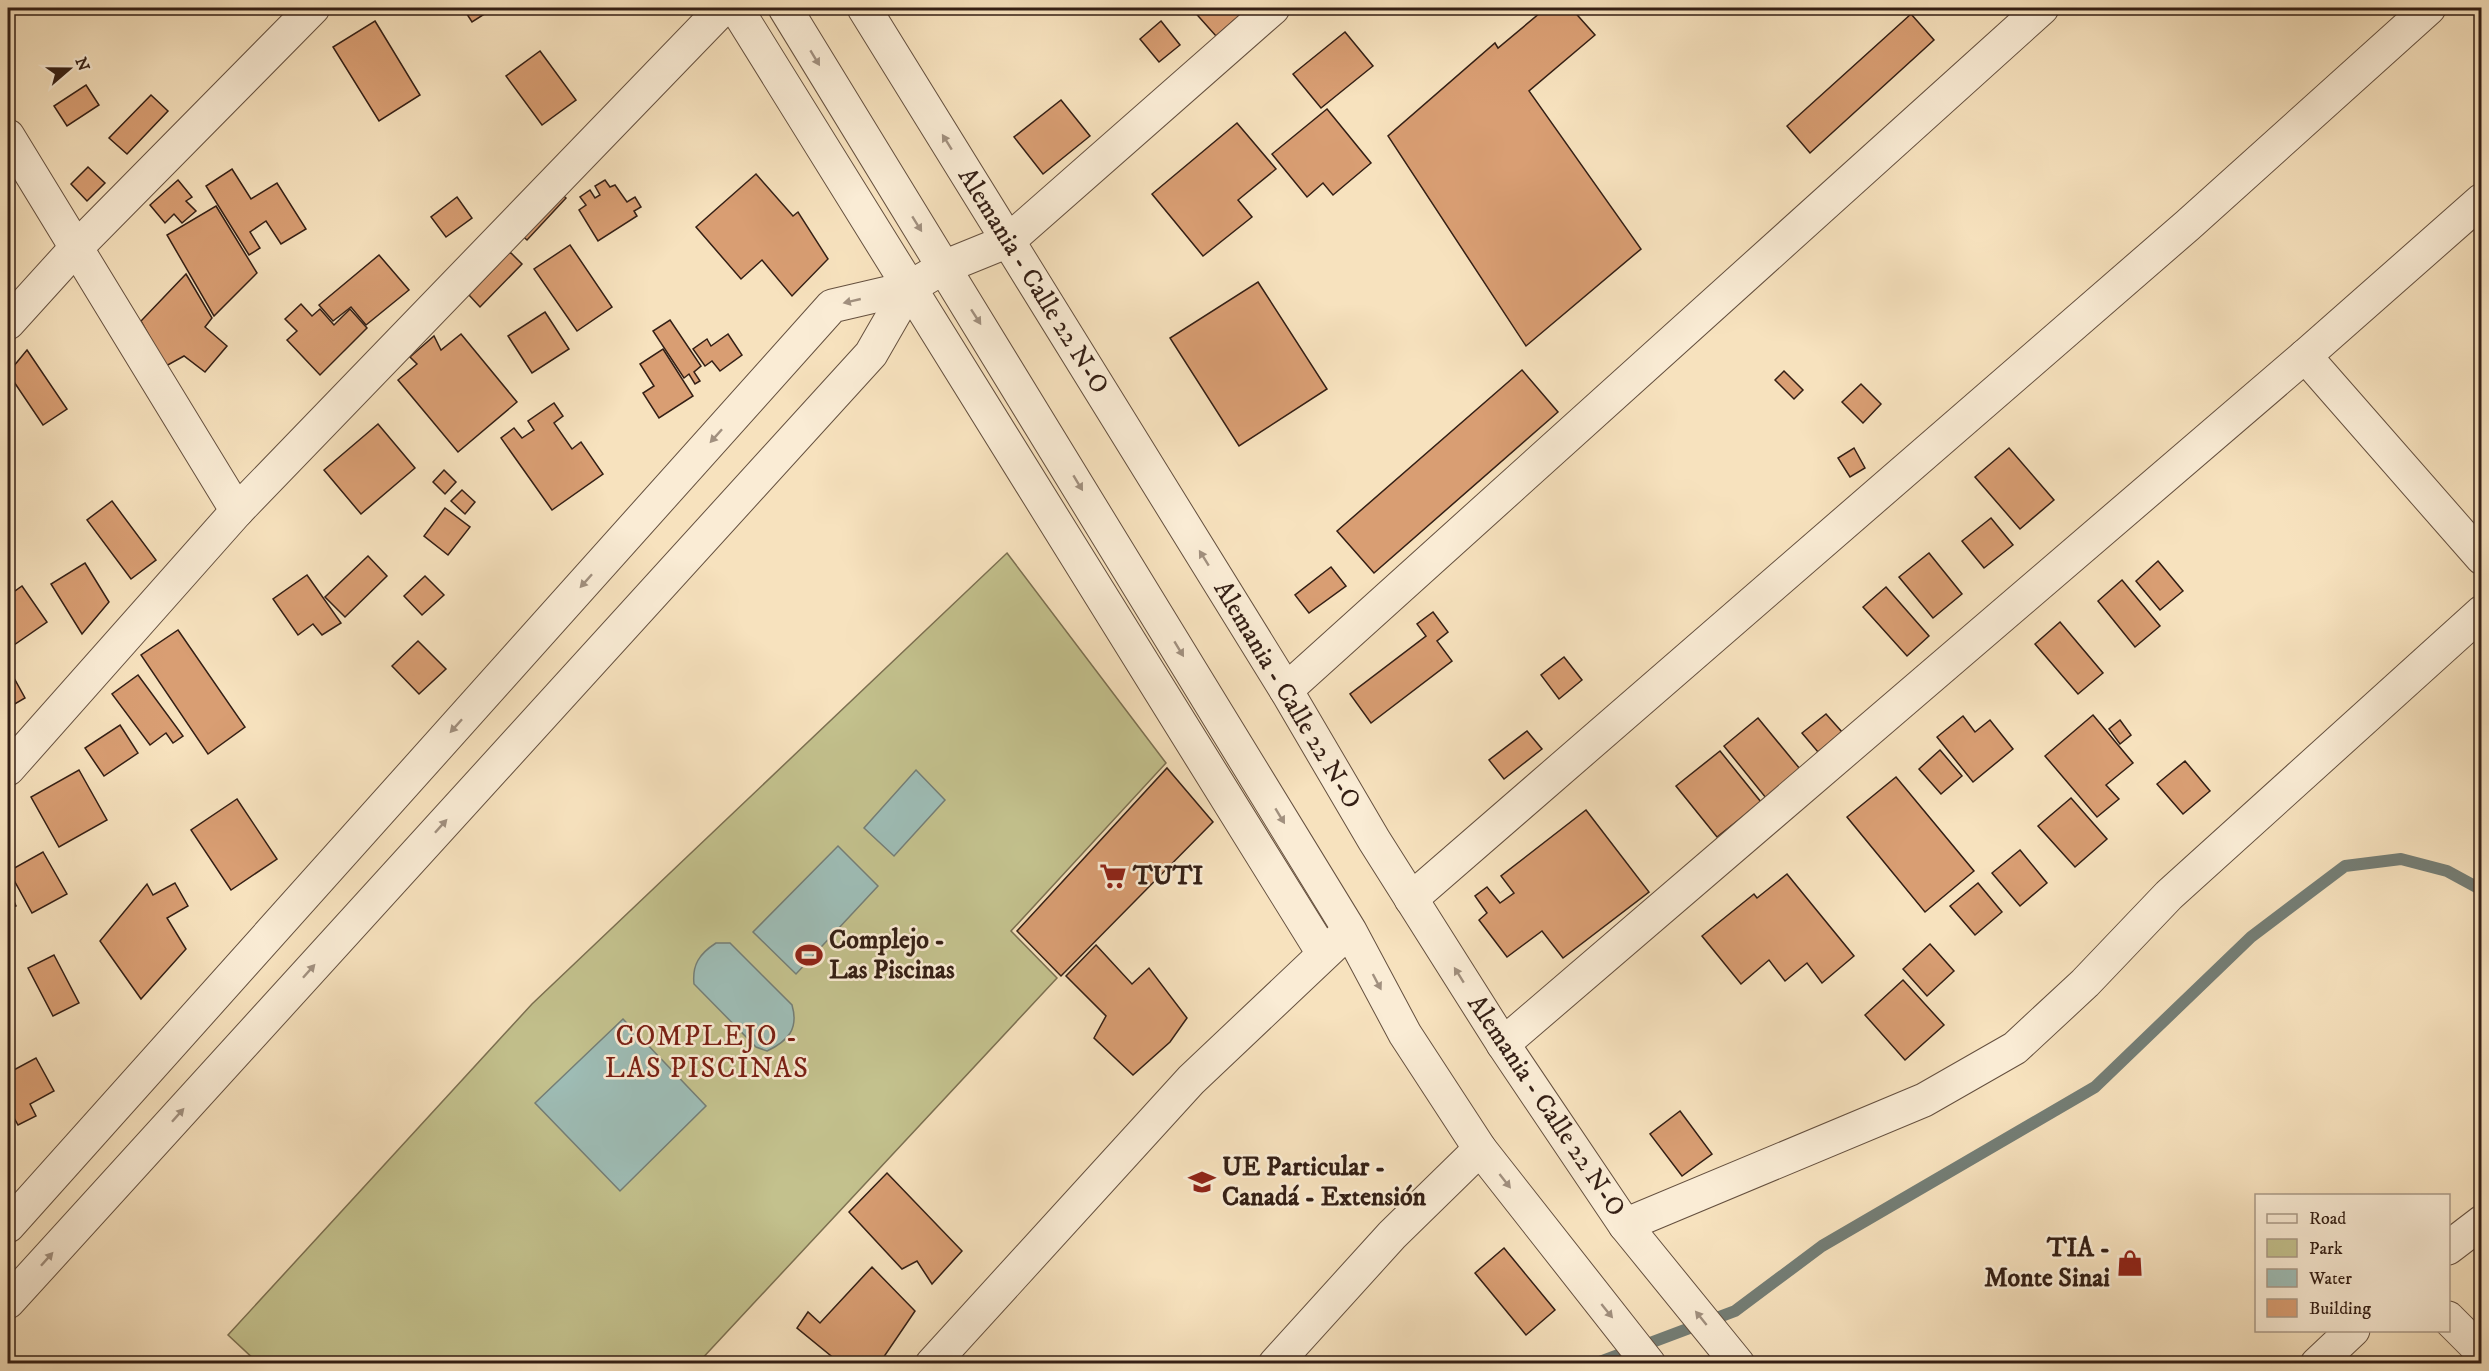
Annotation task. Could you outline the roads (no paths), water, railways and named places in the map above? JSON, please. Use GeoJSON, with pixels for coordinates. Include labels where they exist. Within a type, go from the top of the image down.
{"type":"FeatureCollection","features":[{"type":"Feature","properties":{"kind":"street"},"geometry":{"type":"LineString","coordinates":[[8,323],[76,248],[313,8]]}},
{"type":"Feature","properties":{"kind":"street"},"geometry":{"type":"LineString","coordinates":[[8,769],[237,511],[723,8]]}},
{"type":"Feature","properties":{"kind":"street"},"geometry":{"type":"LineString","coordinates":[[736,8],[1323,954]]}},
{"type":"Feature","properties":{"kind":"street"},"geometry":{"type":"LineString","coordinates":[[785,8],[1350,931],[1405,1034],[1480,1149],[1649,1364]]}},
{"type":"Feature","properties":{"kind":"street","name":"Alemania - Calle 22 N-O"},"geometry":{"type":"LineString","coordinates":[[864,8],[1286,690],[1411,899],[1503,1044],[1635,1237],[1738,1364]]}},
{"type":"Feature","properties":{"kind":"street"},"geometry":{"type":"LineString","coordinates":[[8,1226],[832,306],[909,288],[944,267],[1008,241],[1274,8]]}},
{"type":"Feature","properties":{"kind":"street"},"geometry":{"type":"LineString","coordinates":[[1286,690],[2042,8]]}},
{"type":"Feature","properties":{"kind":"street"},"geometry":{"type":"LineString","coordinates":[[1411,899],[2188,225],[2429,8]]}},
{"type":"Feature","properties":{"kind":"street"},"geometry":{"type":"LineString","coordinates":[[8,136],[237,511]]}},
{"type":"Feature","properties":{"kind":"street"},"geometry":{"type":"LineString","coordinates":[[1503,1044],[2305,356],[2481,200]]}},
{"type":"Feature","properties":{"kind":"street"},"geometry":{"type":"LineString","coordinates":[[8,1302],[863,363],[909,288]]}},
{"type":"Feature","properties":{"kind":"street"},"geometry":{"type":"LineString","coordinates":[[2305,356],[2481,558]]}},
{"type":"Feature","properties":{"kind":"street"},"geometry":{"type":"LineString","coordinates":[[1635,1237],[1924,1100],[2015,1048],[2085,983],[2169,894],[2481,612]]}},
{"type":"Feature","properties":{"kind":"street"},"geometry":{"type":"LineString","coordinates":[[932,1364],[1191,1080],[1350,931]]}},
{"type":"Feature","properties":{"kind":"street"},"geometry":{"type":"LineString","coordinates":[[1275,1364],[1392,1236],[1480,1149]]}},
{"type":"Feature","properties":{"kind":"street"},"geometry":{"type":"LineString","coordinates":[[2450,1246],[2481,1222]]}},
{"type":"Feature","properties":{"kind":"street"},"geometry":{"type":"LineString","coordinates":[[2450,1320],[2481,1352]]}},
{"type":"Feature","properties":{"kind":"street"},"geometry":{"type":"LineString","coordinates":[[2317,1364],[2351,1332]]}},
{"type":"Feature","properties":{"kind":"water"},"geometry":{"type":"Polygon","coordinates":[[[916,770],[945,800],[894,856],[864,828],[916,770]]]}},
{"type":"Feature","properties":{"kind":"water"},"geometry":{"type":"Polygon","coordinates":[[[838,846],[878,886],[796,974],[753,932],[838,846]]]}},
{"type":"Feature","properties":{"kind":"water"},"geometry":{"type":"Polygon","coordinates":[[[716,943],[730,943],[792,1005],[794,1021],[790,1033],[781,1043],[767,1051],[756,1047],[694,984],[694,971],[698,960],[716,943]]]}},
{"type":"Feature","properties":{"kind":"water"},"geometry":{"type":"Polygon","coordinates":[[[623,1019],[706,1106],[620,1191],[535,1103],[623,1019]]]}},
{"type":"Feature","properties":{"kind":"waterway"},"geometry":{"type":"LineString","coordinates":[[1594,1364],[1735,1311],[1822,1246],[2095,1087],[2251,937],[2345,866],[2401,859],[2447,871],[2482,890]]}},
{"type":"Feature","properties":{"kind":"place","name":"TUTI"},"geometry":{"type":"Point","coordinates":[1113,876]}},
{"type":"Feature","properties":{"kind":"place","name":"Complejo - Las Piscinas"},"geometry":{"type":"Point","coordinates":[809,955]}},
{"type":"Feature","properties":{"kind":"place","name":"UE Particular - Canadá - Extensión"},"geometry":{"type":"Point","coordinates":[1202,1182]}},
{"type":"Feature","properties":{"kind":"place","name":"TIA - Monte Sinai"},"geometry":{"type":"Point","coordinates":[2130,1263]}},
{"type":"Feature","properties":{"kind":"district","name":"COMPLEJO - LAS PISCINAS"},"geometry":{"type":"Point","coordinates":[707,1052]}}]}
